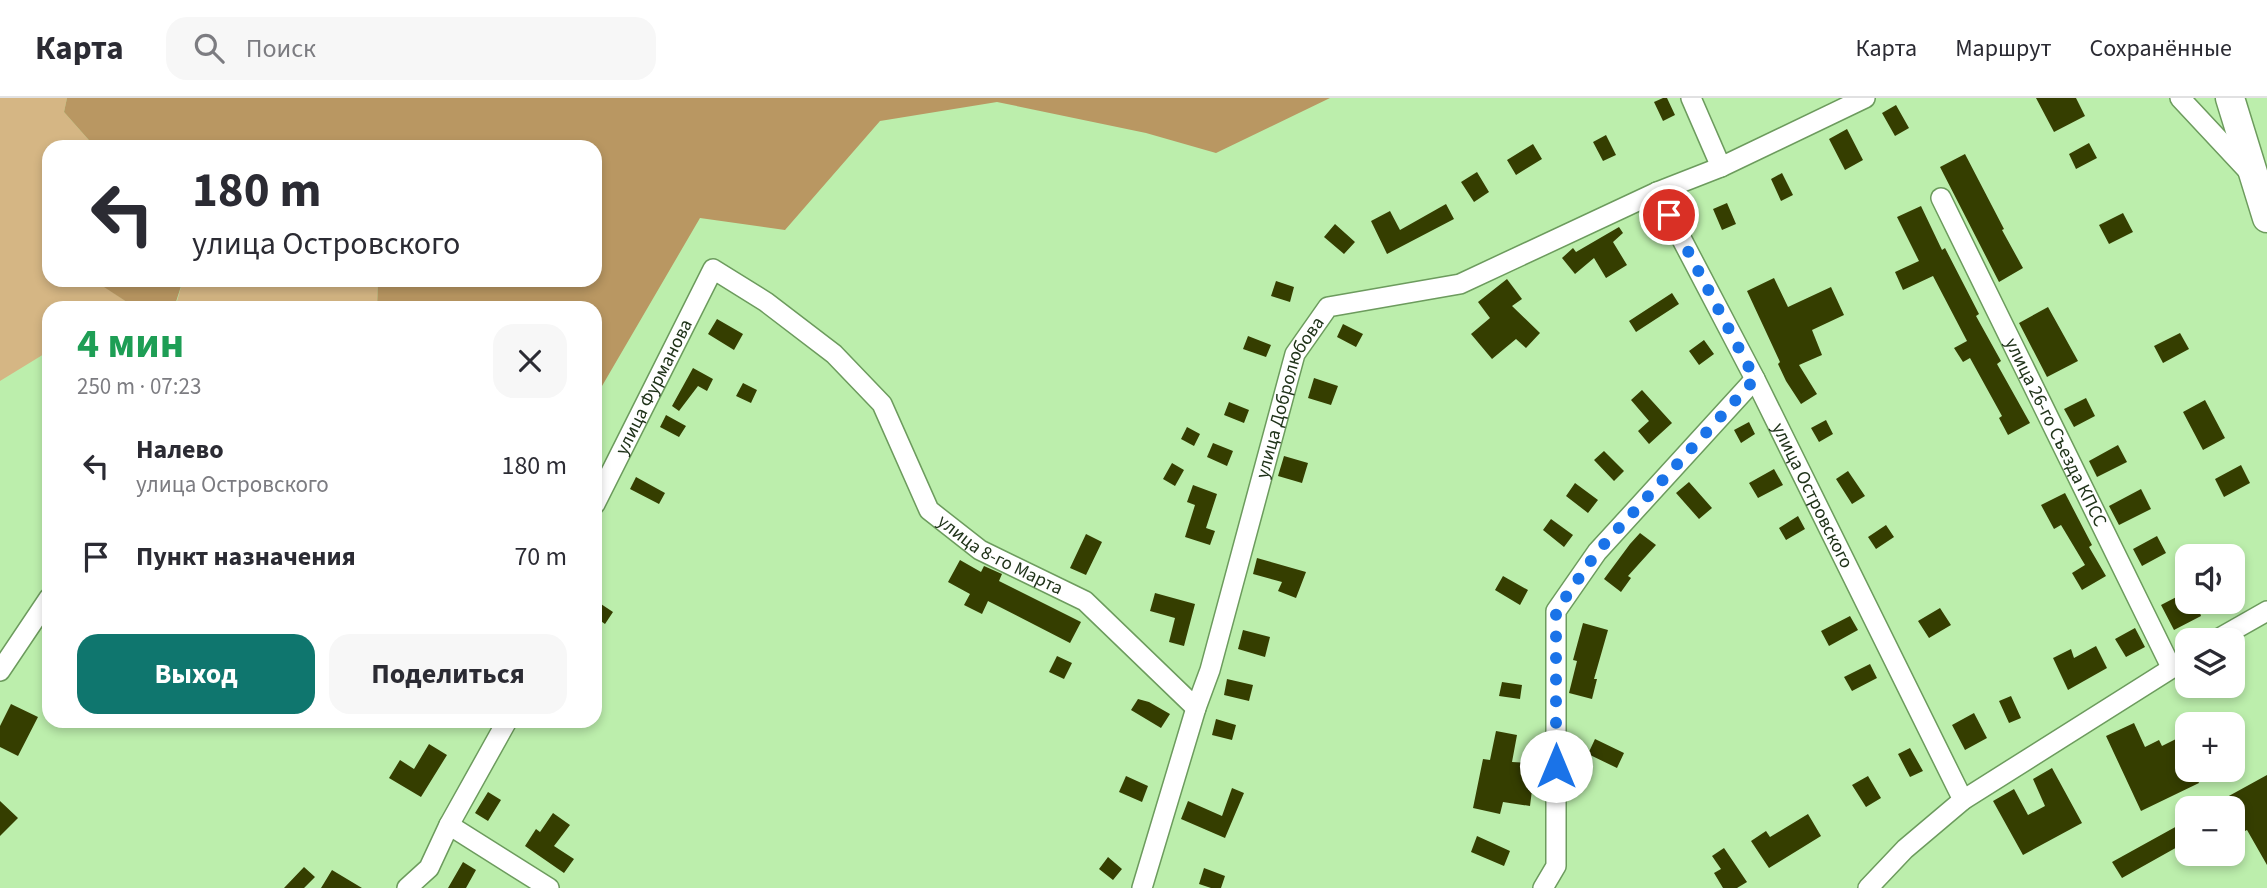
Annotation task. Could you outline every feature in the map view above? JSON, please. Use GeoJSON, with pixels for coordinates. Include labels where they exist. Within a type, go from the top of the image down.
{"type":"FeatureCollection","features":[{"type":"Feature","properties":{"kind":"main road"},"geometry":{"type":"LineString","coordinates":[[2230,98],[2260,181],[2267,218]]}},
{"type":"Feature","properties":{"kind":"street"},"geometry":{"type":"LineString","coordinates":[[1691,98],[1721,167]]}},
{"type":"Feature","properties":{"kind":"street","name":"улица Добролюбова"},"geometry":{"type":"LineString","coordinates":[[1142,888],[1210,670],[1295,354],[1328,307],[1460,284],[1657,192],[1721,167],[1866,98]]}},
{"type":"Feature","properties":{"kind":"street"},"geometry":{"type":"LineString","coordinates":[[2180,98],[2260,181]]}},
{"type":"Feature","properties":{"kind":"street","name":"улица Островского"},"geometry":{"type":"LineString","coordinates":[[1657,192],[1755,379],[1963,800]]}},
{"type":"Feature","properties":{"kind":"street","name":"улица 26-го Съезда КПСС"},"geometry":{"type":"LineString","coordinates":[[1941,198],[2175,654]]}},
{"type":"Feature","properties":{"kind":"street","name":"улица 8-го Марта"},"geometry":{"type":"LineString","coordinates":[[713,269],[766,302],[834,354],[882,404],[929,510],[980,550],[1084,601],[1196,708]]}},
{"type":"Feature","properties":{"kind":"street","name":"улица Фурманова"},"geometry":{"type":"LineString","coordinates":[[602,490],[713,269]]}},
{"type":"Feature","properties":{"kind":"street"},"geometry":{"type":"LineString","coordinates":[[1544,888],[1556,866],[1556,611],[1597,552],[1755,379]]}},
{"type":"Feature","properties":{"kind":"street"},"geometry":{"type":"LineString","coordinates":[[0,671],[42,608]]}},
{"type":"Feature","properties":{"kind":"street"},"geometry":{"type":"LineString","coordinates":[[2237,628],[2267,611]]}},
{"type":"Feature","properties":{"kind":"street"},"geometry":{"type":"LineString","coordinates":[[1868,888],[1905,849],[1963,800],[2175,665]]}},
{"type":"Feature","properties":{"kind":"street"},"geometry":{"type":"LineString","coordinates":[[407,888],[429,868],[449,825],[503,728]]}},
{"type":"Feature","properties":{"kind":"street"},"geometry":{"type":"LineString","coordinates":[[449,825],[549,888]]}},
{"type":"Feature","properties":{"kind":"shaded area"},"geometry":{"type":"Polygon","coordinates":[[[0,98],[67,98],[64,112],[89,140],[42,140],[42,287],[105,287],[126,301],[42,301],[42,355],[0,381],[0,98]]]}},
{"type":"Feature","properties":{"kind":"shaded area"},"geometry":{"type":"Polygon","coordinates":[[[67,98],[1330,98],[1216,153],[1146,133],[997,102],[880,121],[785,230],[700,218],[602,386],[602,301],[377,301],[378,287],[602,287],[602,140],[89,140],[64,112],[67,98]]]}},
{"type":"Feature","properties":{"kind":"shaded area"},"geometry":{"type":"Polygon","coordinates":[[[104,287],[181,287],[176,301],[125,301],[104,287]]]}},
{"type":"Feature","properties":{"kind":"shaded area"},"geometry":{"type":"Polygon","coordinates":[[[181,287],[378,287],[377,301],[177,301],[181,287]]]}},
{"type":"Feature","properties":{"kind":"building"},"geometry":{"type":"Polygon","coordinates":[[[1667,98],[1675,115],[1663,121],[1654,102],[1667,98]]]}},
{"type":"Feature","properties":{"kind":"building"},"geometry":{"type":"Polygon","coordinates":[[[2036,98],[2076,98],[2085,116],[2054,132],[2036,98]]]}},
{"type":"Feature","properties":{"kind":"building"},"geometry":{"type":"Polygon","coordinates":[[[1896,105],[1909,128],[1895,136],[1882,113],[1896,105]]]}},
{"type":"Feature","properties":{"kind":"building"},"geometry":{"type":"Polygon","coordinates":[[[1847,129],[1863,160],[1845,170],[1829,139],[1847,129]]]}},
{"type":"Feature","properties":{"kind":"building"},"geometry":{"type":"Polygon","coordinates":[[[1606,135],[1616,155],[1603,161],[1593,142],[1606,135]]]}},
{"type":"Feature","properties":{"kind":"building"},"geometry":{"type":"Polygon","coordinates":[[[2089,143],[2097,158],[2076,169],[2069,154],[2089,143]]]}},
{"type":"Feature","properties":{"kind":"building"},"geometry":{"type":"Polygon","coordinates":[[[1533,144],[1542,159],[1516,175],[1507,160],[1533,144]]]}},
{"type":"Feature","properties":{"kind":"building"},"geometry":{"type":"Polygon","coordinates":[[[1965,154],[2023,268],[1999,282],[1940,167],[1965,154]]]}},
{"type":"Feature","properties":{"kind":"building"},"geometry":{"type":"Polygon","coordinates":[[[1477,172],[1489,192],[1474,202],[1461,182],[1477,172]]]}},
{"type":"Feature","properties":{"kind":"building"},"geometry":{"type":"Polygon","coordinates":[[[1782,173],[1793,195],[1781,201],[1771,179],[1782,173]]]}},
{"type":"Feature","properties":{"kind":"building"},"geometry":{"type":"Polygon","coordinates":[[[1727,203],[1736,224],[1722,230],[1713,209],[1727,203]]]}},
{"type":"Feature","properties":{"kind":"building"},"geometry":{"type":"Polygon","coordinates":[[[1446,204],[1454,219],[1387,254],[1371,221],[1390,211],[1400,230],[1446,204]]]}},
{"type":"Feature","properties":{"kind":"building"},"geometry":{"type":"Polygon","coordinates":[[[1921,206],[1942,250],[1945,248],[1979,314],[1976,316],[2001,361],[1997,364],[2030,423],[2008,435],[1999,418],[2002,416],[1970,358],[1963,362],[1954,348],[1967,341],[1933,276],[1903,290],[1895,272],[1919,261],[1897,217],[1921,206]]]}},
{"type":"Feature","properties":{"kind":"building"},"geometry":{"type":"Polygon","coordinates":[[[2123,213],[2133,232],[2109,244],[2099,225],[2123,213]]]}},
{"type":"Feature","properties":{"kind":"building"},"geometry":{"type":"Polygon","coordinates":[[[1335,224],[1355,242],[1344,254],[1324,237],[1335,224]]]}},
{"type":"Feature","properties":{"kind":"building"},"geometry":{"type":"Polygon","coordinates":[[[1619,227],[1623,233],[1613,242],[1627,265],[1606,278],[1594,258],[1575,274],[1562,258],[1573,248],[1576,252],[1619,227]]]}},
{"type":"Feature","properties":{"kind":"building"},"geometry":{"type":"Polygon","coordinates":[[[1774,278],[1788,307],[1831,287],[1844,315],[1812,330],[1822,355],[1799,365],[1817,394],[1801,404],[1786,381],[1747,291],[1774,278]]]}},
{"type":"Feature","properties":{"kind":"building"},"geometry":{"type":"Polygon","coordinates":[[[1507,279],[1522,299],[1512,306],[1540,333],[1526,348],[1516,339],[1492,359],[1471,334],[1490,318],[1478,302],[1507,279]]]}},
{"type":"Feature","properties":{"kind":"building"},"geometry":{"type":"Polygon","coordinates":[[[1276,281],[1294,287],[1290,302],[1271,296],[1276,281]]]}},
{"type":"Feature","properties":{"kind":"building"},"geometry":{"type":"Polygon","coordinates":[[[1672,293],[1679,304],[1636,332],[1629,321],[1672,293]]]}},
{"type":"Feature","properties":{"kind":"building"},"geometry":{"type":"Polygon","coordinates":[[[2048,307],[2078,361],[2047,377],[2019,323],[2048,307]]]}},
{"type":"Feature","properties":{"kind":"building"},"geometry":{"type":"Polygon","coordinates":[[[717,319],[743,334],[734,350],[708,334],[717,319]]]}},
{"type":"Feature","properties":{"kind":"building"},"geometry":{"type":"Polygon","coordinates":[[[1343,324],[1363,334],[1356,347],[1337,337],[1343,324]]]}},
{"type":"Feature","properties":{"kind":"building"},"geometry":{"type":"Polygon","coordinates":[[[2180,333],[2189,349],[2163,363],[2154,346],[2180,333]]]}},
{"type":"Feature","properties":{"kind":"building"},"geometry":{"type":"Polygon","coordinates":[[[1248,336],[1271,345],[1266,357],[1243,349],[1248,336]]]}},
{"type":"Feature","properties":{"kind":"building"},"geometry":{"type":"Polygon","coordinates":[[[1704,340],[1714,354],[1699,365],[1689,351],[1704,340]]]}},
{"type":"Feature","properties":{"kind":"building"},"geometry":{"type":"Polygon","coordinates":[[[693,368],[713,379],[707,391],[698,386],[679,411],[672,406],[693,368]]]}},
{"type":"Feature","properties":{"kind":"building"},"geometry":{"type":"Polygon","coordinates":[[[1314,378],[1338,386],[1331,405],[1308,398],[1314,378]]]}},
{"type":"Feature","properties":{"kind":"building"},"geometry":{"type":"Polygon","coordinates":[[[743,383],[757,390],[751,403],[736,396],[743,383]]]}},
{"type":"Feature","properties":{"kind":"building"},"geometry":{"type":"Polygon","coordinates":[[[1642,390],[1672,423],[1649,444],[1638,431],[1649,421],[1631,400],[1642,390]]]}},
{"type":"Feature","properties":{"kind":"building"},"geometry":{"type":"Polygon","coordinates":[[[2086,398],[2095,416],[2074,427],[2064,409],[2086,398]]]}},
{"type":"Feature","properties":{"kind":"building"},"geometry":{"type":"Polygon","coordinates":[[[2205,400],[2225,438],[2203,450],[2183,412],[2205,400]]]}},
{"type":"Feature","properties":{"kind":"building"},"geometry":{"type":"Polygon","coordinates":[[[1229,402],[1249,410],[1244,423],[1224,415],[1229,402]]]}},
{"type":"Feature","properties":{"kind":"building"},"geometry":{"type":"Polygon","coordinates":[[[666,415],[686,426],[679,437],[660,427],[666,415]]]}},
{"type":"Feature","properties":{"kind":"building"},"geometry":{"type":"Polygon","coordinates":[[[1826,420],[1833,434],[1819,442],[1811,428],[1826,420]]]}},
{"type":"Feature","properties":{"kind":"building"},"geometry":{"type":"Polygon","coordinates":[[[1749,422],[1755,434],[1741,443],[1734,430],[1749,422]]]}},
{"type":"Feature","properties":{"kind":"building"},"geometry":{"type":"Polygon","coordinates":[[[1187,427],[1200,434],[1194,446],[1181,439],[1187,427]]]}},
{"type":"Feature","properties":{"kind":"building"},"geometry":{"type":"Polygon","coordinates":[[[1213,443],[1233,451],[1227,466],[1207,457],[1213,443]]]}},
{"type":"Feature","properties":{"kind":"building"},"geometry":{"type":"Polygon","coordinates":[[[2118,445],[2127,462],[2097,477],[2089,461],[2118,445]]]}},
{"type":"Feature","properties":{"kind":"building"},"geometry":{"type":"Polygon","coordinates":[[[1604,451],[1624,471],[1614,481],[1594,460],[1604,451]]]}},
{"type":"Feature","properties":{"kind":"building"},"geometry":{"type":"Polygon","coordinates":[[[1284,456],[1308,463],[1302,483],[1278,476],[1284,456]]]}},
{"type":"Feature","properties":{"kind":"building"},"geometry":{"type":"Polygon","coordinates":[[[1172,463],[1184,470],[1175,486],[1163,479],[1172,463]]]}},
{"type":"Feature","properties":{"kind":"building"},"geometry":{"type":"Polygon","coordinates":[[[2241,465],[2250,483],[2224,497],[2215,479],[2241,465]]]}},
{"type":"Feature","properties":{"kind":"building"},"geometry":{"type":"Polygon","coordinates":[[[1774,469],[1783,485],[1758,498],[1749,483],[1774,469]]]}},
{"type":"Feature","properties":{"kind":"building"},"geometry":{"type":"Polygon","coordinates":[[[1848,471],[1865,496],[1852,504],[1836,479],[1848,471]]]}},
{"type":"Feature","properties":{"kind":"building"},"geometry":{"type":"Polygon","coordinates":[[[636,477],[665,493],[659,504],[630,489],[636,477]]]}},
{"type":"Feature","properties":{"kind":"building"},"geometry":{"type":"Polygon","coordinates":[[[1689,482],[1712,508],[1699,519],[1676,493],[1689,482]]]}},
{"type":"Feature","properties":{"kind":"building"},"geometry":{"type":"Polygon","coordinates":[[[1575,483],[1598,500],[1588,513],[1566,496],[1575,483]]]}},
{"type":"Feature","properties":{"kind":"building"},"geometry":{"type":"Polygon","coordinates":[[[1193,485],[1217,494],[1206,528],[1215,531],[1210,545],[1185,537],[1195,505],[1187,502],[1193,485]]]}},
{"type":"Feature","properties":{"kind":"building"},"geometry":{"type":"Polygon","coordinates":[[[2141,489],[2151,509],[2119,525],[2109,506],[2141,489]]]}},
{"type":"Feature","properties":{"kind":"building"},"geometry":{"type":"Polygon","coordinates":[[[2065,493],[2092,545],[2089,547],[2106,576],[2082,590],[2072,573],[2085,565],[2061,525],[2054,529],[2041,505],[2065,493]]]}},
{"type":"Feature","properties":{"kind":"building"},"geometry":{"type":"Polygon","coordinates":[[[1798,516],[1805,529],[1786,540],[1779,528],[1798,516]]]}},
{"type":"Feature","properties":{"kind":"building"},"geometry":{"type":"Polygon","coordinates":[[[1551,519],[1573,535],[1564,547],[1543,530],[1551,519]]]}},
{"type":"Feature","properties":{"kind":"building"},"geometry":{"type":"Polygon","coordinates":[[[1886,525],[1894,537],[1876,549],[1868,537],[1886,525]]]}},
{"type":"Feature","properties":{"kind":"building"},"geometry":{"type":"Polygon","coordinates":[[[1640,533],[1656,545],[1628,576],[1631,578],[1621,592],[1604,579],[1640,533]]]}},
{"type":"Feature","properties":{"kind":"building"},"geometry":{"type":"Polygon","coordinates":[[[1086,534],[1102,542],[1086,575],[1070,568],[1086,534]]]}},
{"type":"Feature","properties":{"kind":"building"},"geometry":{"type":"Polygon","coordinates":[[[2157,536],[2166,553],[2142,566],[2133,549],[2157,536]]]}},
{"type":"Feature","properties":{"kind":"building"},"geometry":{"type":"Polygon","coordinates":[[[1257,558],[1306,572],[1296,598],[1278,591],[1282,582],[1253,574],[1257,558]]]}},
{"type":"Feature","properties":{"kind":"building"},"geometry":{"type":"Polygon","coordinates":[[[960,560],[981,572],[984,566],[1002,574],[999,581],[1081,622],[1070,643],[988,601],[982,614],[964,605],[970,594],[948,582],[960,560]]]}},
{"type":"Feature","properties":{"kind":"building"},"geometry":{"type":"Polygon","coordinates":[[[1503,576],[1528,590],[1520,605],[1495,590],[1503,576]]]}},
{"type":"Feature","properties":{"kind":"building"},"geometry":{"type":"Polygon","coordinates":[[[1155,593],[1195,604],[1184,646],[1169,642],[1175,618],[1150,611],[1155,593]]]}},
{"type":"Feature","properties":{"kind":"building"},"geometry":{"type":"Polygon","coordinates":[[[2175,598],[2175,614],[2201,616],[2174,630],[2161,605],[2175,598]]]}},
{"type":"Feature","properties":{"kind":"building"},"geometry":{"type":"Polygon","coordinates":[[[602,605],[613,612],[605,624],[602,622],[602,605]]]}},
{"type":"Feature","properties":{"kind":"building"},"geometry":{"type":"Polygon","coordinates":[[[1940,608],[1951,625],[1929,638],[1918,621],[1940,608]]]}},
{"type":"Feature","properties":{"kind":"building"},"geometry":{"type":"Polygon","coordinates":[[[1850,616],[1858,630],[1829,646],[1821,631],[1850,616]]]}},
{"type":"Feature","properties":{"kind":"building"},"geometry":{"type":"Polygon","coordinates":[[[1583,623],[1608,630],[1594,679],[1597,679],[1592,699],[1569,693],[1577,661],[1573,660],[1583,623]]]}},
{"type":"Feature","properties":{"kind":"building"},"geometry":{"type":"Polygon","coordinates":[[[2135,628],[2145,647],[2126,657],[2115,639],[2135,628]]]}},
{"type":"Feature","properties":{"kind":"building"},"geometry":{"type":"Polygon","coordinates":[[[1243,630],[1270,637],[1265,657],[1238,649],[1243,630]]]}},
{"type":"Feature","properties":{"kind":"building"},"geometry":{"type":"Polygon","coordinates":[[[2096,646],[2107,668],[2068,690],[2053,658],[2071,649],[2074,658],[2096,646]]]}},
{"type":"Feature","properties":{"kind":"building"},"geometry":{"type":"Polygon","coordinates":[[[1057,656],[1072,663],[1064,679],[1049,672],[1057,656]]]}},
{"type":"Feature","properties":{"kind":"building"},"geometry":{"type":"Polygon","coordinates":[[[1870,664],[1877,678],[1852,691],[1844,677],[1870,664]]]}},
{"type":"Feature","properties":{"kind":"building"},"geometry":{"type":"Polygon","coordinates":[[[1227,679],[1253,685],[1249,701],[1224,695],[1227,679]]]}},
{"type":"Feature","properties":{"kind":"building"},"geometry":{"type":"Polygon","coordinates":[[[1502,682],[1522,685],[1520,699],[1499,696],[1502,682]]]}},
{"type":"Feature","properties":{"kind":"building"},"geometry":{"type":"Polygon","coordinates":[[[2011,696],[2021,718],[2009,723],[1999,701],[2011,696]]]}},
{"type":"Feature","properties":{"kind":"building"},"geometry":{"type":"Polygon","coordinates":[[[1138,699],[1170,714],[1161,728],[1131,710],[1138,699]]]}},
{"type":"Feature","properties":{"kind":"building"},"geometry":{"type":"Polygon","coordinates":[[[11,704],[38,717],[18,756],[0,747],[0,726],[11,704]]]}},
{"type":"Feature","properties":{"kind":"building"},"geometry":{"type":"Polygon","coordinates":[[[1974,713],[1987,738],[1965,750],[1952,725],[1974,713]]]}},
{"type":"Feature","properties":{"kind":"building"},"geometry":{"type":"Polygon","coordinates":[[[1216,719],[1236,725],[1232,740],[1212,735],[1216,719]]]}},
{"type":"Feature","properties":{"kind":"building"},"geometry":{"type":"Polygon","coordinates":[[[2134,723],[2145,747],[2159,740],[2162,746],[2175,740],[2175,782],[2199,783],[2141,811],[2106,736],[2134,723]]]}},
{"type":"Feature","properties":{"kind":"building"},"geometry":{"type":"Polygon","coordinates":[[[1496,731],[1517,735],[1512,762],[1530,763],[1528,790],[1532,790],[1530,806],[1503,802],[1500,814],[1473,808],[1483,759],[1490,760],[1496,731]]]}},
{"type":"Feature","properties":{"kind":"building"},"geometry":{"type":"Polygon","coordinates":[[[1595,739],[1624,753],[1617,768],[1588,754],[1595,739]]]}},
{"type":"Feature","properties":{"kind":"building"},"geometry":{"type":"Polygon","coordinates":[[[429,744],[447,755],[421,797],[389,778],[400,760],[414,769],[429,744]]]}},
{"type":"Feature","properties":{"kind":"building"},"geometry":{"type":"Polygon","coordinates":[[[1910,748],[1923,771],[1910,777],[1898,754],[1910,748]]]}},
{"type":"Feature","properties":{"kind":"building"},"geometry":{"type":"Polygon","coordinates":[[[2052,768],[2082,823],[2023,855],[1993,801],[2014,789],[2028,815],[2045,806],[2033,779],[2052,768]]]}},
{"type":"Feature","properties":{"kind":"building"},"geometry":{"type":"Polygon","coordinates":[[[2267,775],[2267,865],[2247,830],[2245,831],[2245,796],[2229,796],[2267,775]]]}},
{"type":"Feature","properties":{"kind":"building"},"geometry":{"type":"Polygon","coordinates":[[[1126,776],[1148,786],[1142,802],[1119,792],[1126,776]]]}},
{"type":"Feature","properties":{"kind":"building"},"geometry":{"type":"Polygon","coordinates":[[[1868,776],[1881,798],[1866,807],[1852,785],[1868,776]]]}},
{"type":"Feature","properties":{"kind":"building"},"geometry":{"type":"Polygon","coordinates":[[[1232,788],[1244,793],[1225,838],[1181,819],[1188,801],[1222,816],[1232,788]]]}},
{"type":"Feature","properties":{"kind":"building"},"geometry":{"type":"Polygon","coordinates":[[[488,792],[501,800],[488,821],[475,813],[488,792]]]}},
{"type":"Feature","properties":{"kind":"building"},"geometry":{"type":"Polygon","coordinates":[[[0,801],[18,818],[0,836],[0,801]]]}},
{"type":"Feature","properties":{"kind":"building"},"geometry":{"type":"Polygon","coordinates":[[[553,813],[570,825],[554,846],[574,859],[564,873],[525,846],[536,829],[540,832],[553,813]]]}},
{"type":"Feature","properties":{"kind":"building"},"geometry":{"type":"Polygon","coordinates":[[[1808,814],[1821,836],[1769,868],[1751,841],[1766,831],[1770,837],[1808,814]]]}},
{"type":"Feature","properties":{"kind":"building"},"geometry":{"type":"Polygon","coordinates":[[[2175,827],[2175,848],[2122,878],[2112,862],[2175,827]]]}},
{"type":"Feature","properties":{"kind":"building"},"geometry":{"type":"Polygon","coordinates":[[[1477,836],[1510,851],[1504,866],[1471,852],[1477,836]]]}},
{"type":"Feature","properties":{"kind":"building"},"geometry":{"type":"Polygon","coordinates":[[[1724,848],[1747,882],[1737,888],[1723,888],[1714,873],[1721,869],[1712,856],[1724,848]]]}},
{"type":"Feature","properties":{"kind":"building"},"geometry":{"type":"Polygon","coordinates":[[[1108,857],[1122,869],[1113,880],[1099,869],[1108,857]]]}},
{"type":"Feature","properties":{"kind":"building"},"geometry":{"type":"Polygon","coordinates":[[[463,862],[476,870],[466,888],[448,888],[463,862]]]}},
{"type":"Feature","properties":{"kind":"building"},"geometry":{"type":"Polygon","coordinates":[[[304,867],[315,877],[304,888],[284,888],[304,867]]]}},
{"type":"Feature","properties":{"kind":"building"},"geometry":{"type":"Polygon","coordinates":[[[1204,868],[1225,876],[1221,888],[1199,884],[1204,868]]]}},
{"type":"Feature","properties":{"kind":"building"},"geometry":{"type":"Polygon","coordinates":[[[332,870],[362,888],[321,888],[332,870]]]}},
{"type":"Feature","properties":{"kind":"route"},"geometry":{"type":"LineString","coordinates":[[1556,766],[1556,611],[1597,552],[1755,379],[1669,215]]}}]}
